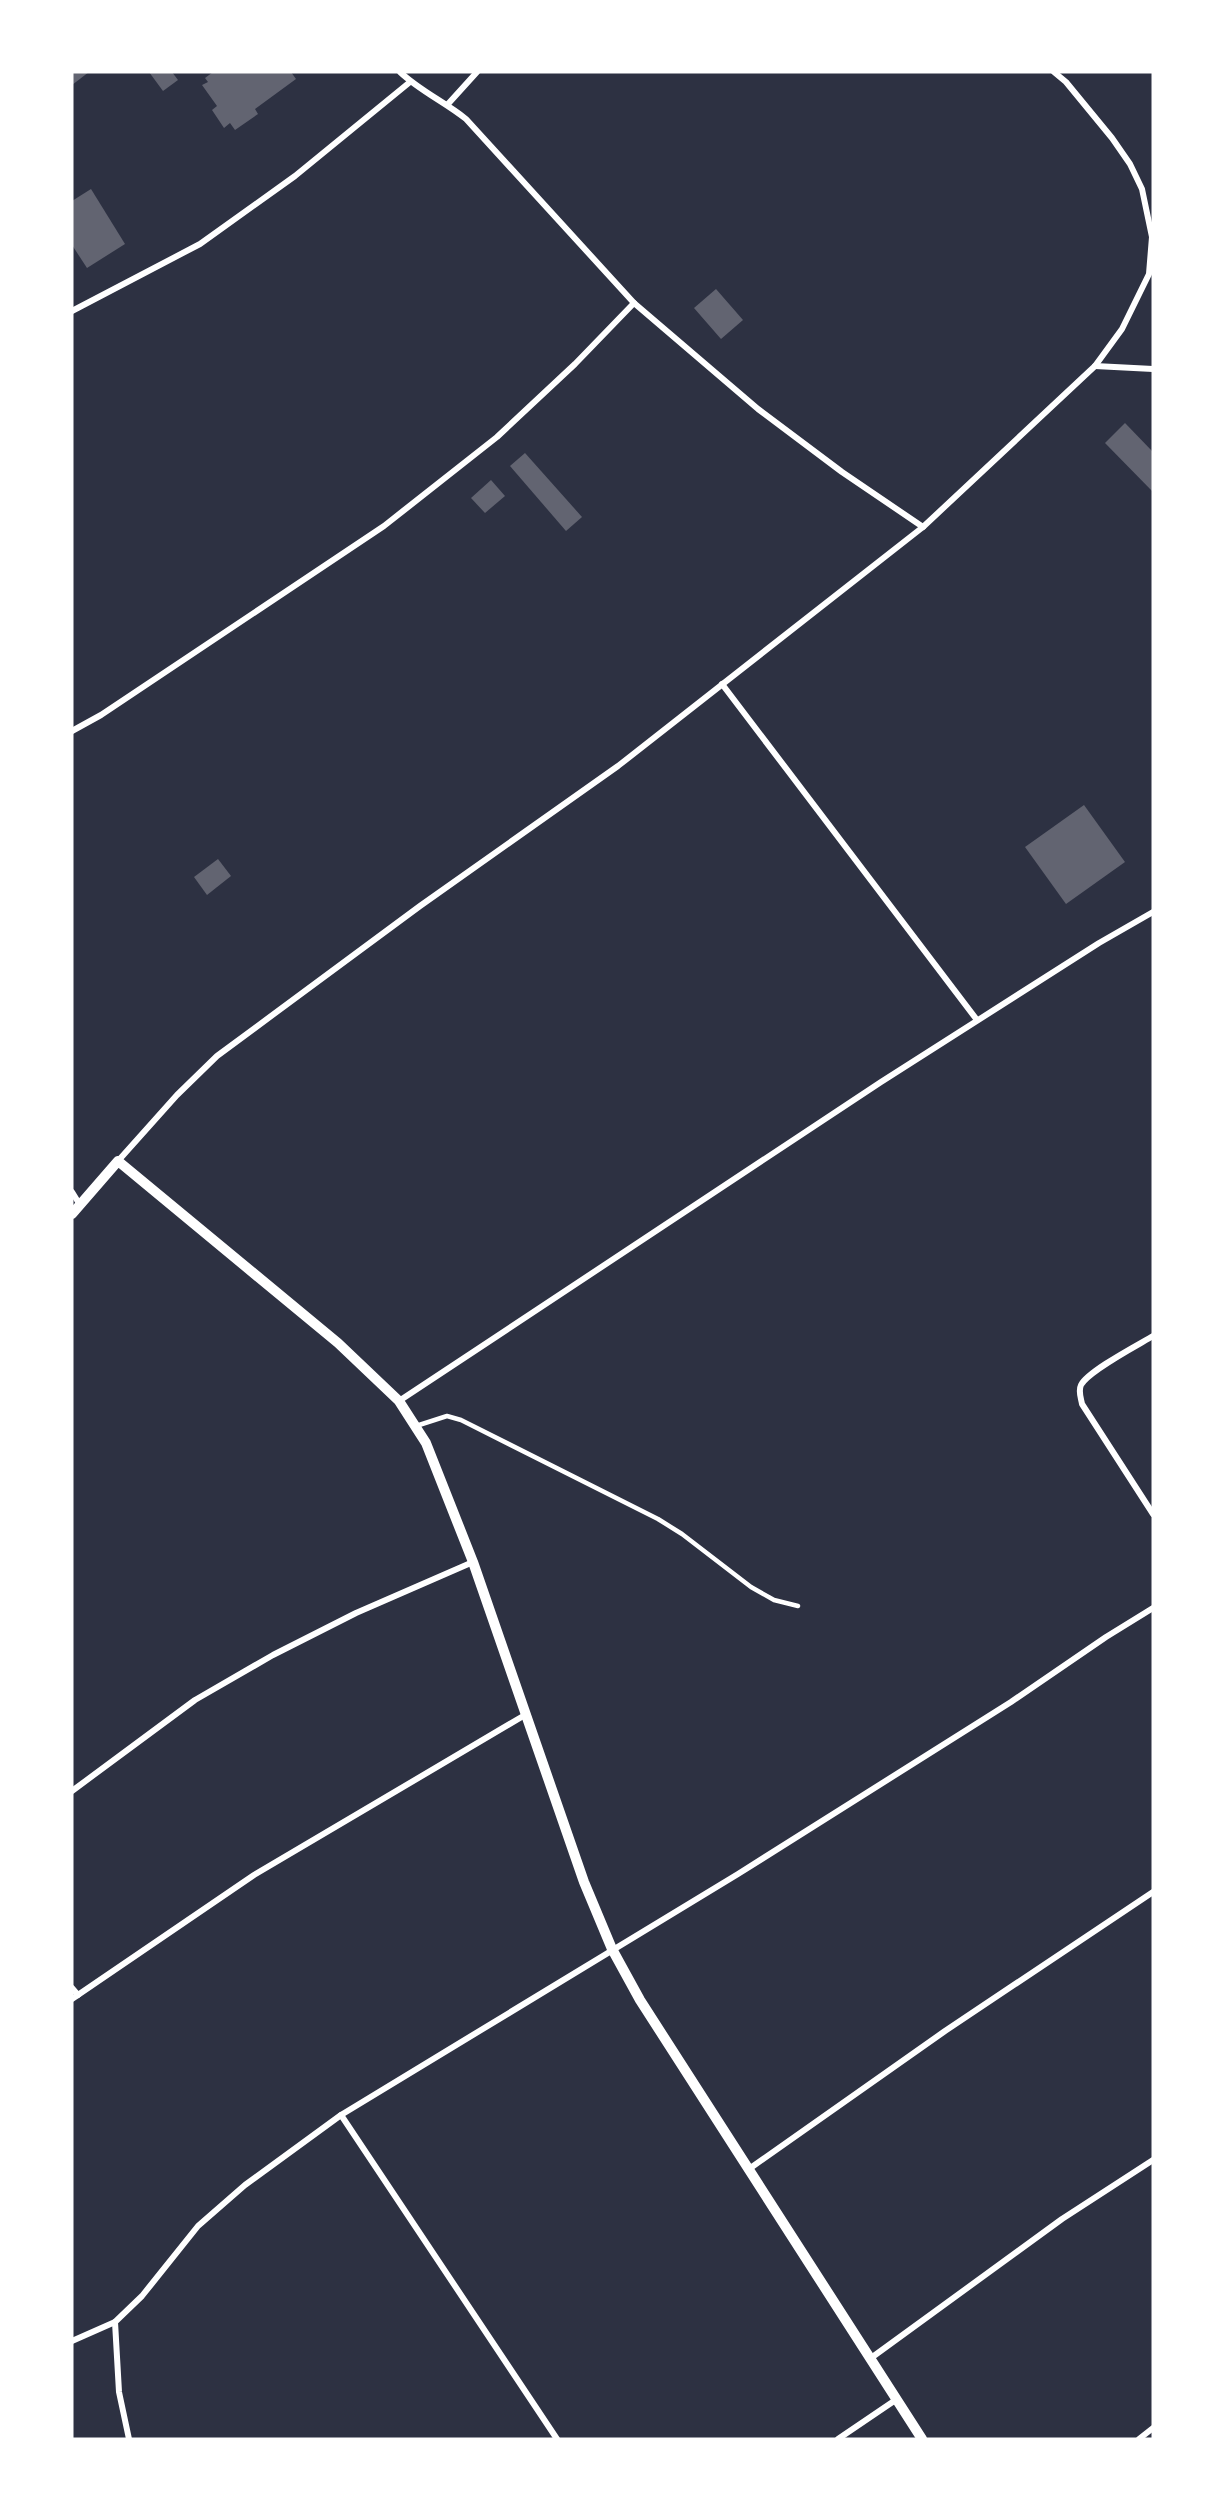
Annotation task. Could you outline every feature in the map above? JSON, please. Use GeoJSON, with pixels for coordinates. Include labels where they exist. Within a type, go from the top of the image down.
{"type":"FeatureCollection","features":[{"type":"Feature","properties":{"kind":"street"},"geometry":{"type":"LineString","coordinates":[[400,72],[410,82],[448,104],[466,119],[634,303],[758,409],[842,472],[923,527]]}},
{"type":"Feature","properties":{"kind":"street"},"geometry":{"type":"LineString","coordinates":[[448,104],[477,72]]}},
{"type":"Feature","properties":{"kind":"street"},"geometry":{"type":"LineString","coordinates":[[72,1214],[177,1095],[218,1056],[420,906],[618,766],[923,527],[1095,366],[1122,329],[1149,274],[1152,237],[1142,189],[1130,164],[1112,138],[1066,82],[1054,72]]}},
{"type":"Feature","properties":{"kind":"street"},"geometry":{"type":"LineString","coordinates":[[72,311],[200,244],[295,176],[410,82]]}},
{"type":"Feature","properties":{"kind":"street"},"geometry":{"type":"LineString","coordinates":[[72,730],[101,715],[384,526],[497,437],[575,364],[634,303]]}},
{"type":"Feature","properties":{"kind":"street"},"geometry":{"type":"LineString","coordinates":[[1095,366],[1153,369]]}},
{"type":"Feature","properties":{"kind":"street"},"geometry":{"type":"LineString","coordinates":[[722,684],[977,1020]]}},
{"type":"Feature","properties":{"kind":"street"},"geometry":{"type":"LineString","coordinates":[[399,1401],[977,1020],[1099,943],[1153,912]]}},
{"type":"Feature","properties":{"kind":"street"},"geometry":{"type":"LineString","coordinates":[[118,1161],[338,1343],[399,1401],[416,1426],[426,1443],[473,1562],[584,1882],[612,1949],[640,2000],[922,2439]]}},
{"type":"Feature","properties":{"kind":"street"},"geometry":{"type":"LineString","coordinates":[[72,1192],[80,1205]]}},
{"type":"Feature","properties":{"kind":"street"},"geometry":{"type":"LineString","coordinates":[[1153,1336],[1090,1374],[1081,1385],[1080,1394],[1082,1404],[1153,1514]]}},
{"type":"Feature","properties":{"kind":"street"},"geometry":{"type":"LineString","coordinates":[[72,1791],[195,1700],[273,1654],[356,1613],[473,1562]]}},
{"type":"Feature","properties":{"kind":"street"},"geometry":{"type":"LineString","coordinates":[[72,2341],[115,2322],[142,2296],[198,2226],[245,2185],[341,2115],[738,1874],[1011,1702],[1106,1636],[1153,1608]]}},
{"type":"Feature","properties":{"kind":"street"},"geometry":{"type":"LineString","coordinates":[[72,1999],[254,1875],[525,1714]]}},
{"type":"Feature","properties":{"kind":"street"},"geometry":{"type":"LineString","coordinates":[[749,2169],[945,2031],[1153,1892]]}},
{"type":"Feature","properties":{"kind":"street"},"geometry":{"type":"LineString","coordinates":[[72,1988],[78,1995]]}},
{"type":"Feature","properties":{"kind":"street"},"geometry":{"type":"LineString","coordinates":[[341,2115],[557,2439]]}},
{"type":"Feature","properties":{"kind":"street"},"geometry":{"type":"LineString","coordinates":[[871,2358],[1062,2219],[1153,2160]]}},
{"type":"Feature","properties":{"kind":"street"},"geometry":{"type":"LineString","coordinates":[[115,2322],[119,2392],[129,2439]]}},
{"type":"Feature","properties":{"kind":"street"},"geometry":{"type":"LineString","coordinates":[[838,2439],[897,2399]]}},
{"type":"Feature","properties":{"kind":"street"},"geometry":{"type":"LineString","coordinates":[[1139,2439],[1153,2428]]}},
{"type":"Feature","properties":{"kind":"lane"},"geometry":{"type":"LineString","coordinates":[[416,1426],[447,1416],[461,1420],[658,1520],[682,1534],[751,1587],[774,1600],[798,1606]]}},
{"type":"Feature","properties":{"kind":"building"},"geometry":{"type":"Polygon","coordinates":[[[72,72],[89,72],[72,85],[72,72]]]}},
{"type":"Feature","properties":{"kind":"building"},"geometry":{"type":"Polygon","coordinates":[[[149,72],[172,72],[178,80],[163,91],[149,72]]]}},
{"type":"Feature","properties":{"kind":"building"},"geometry":{"type":"Polygon","coordinates":[[[213,72],[291,72],[296,79],[255,109],[258,114],[235,130],[230,123],[224,128],[212,110],[217,106],[202,85],[208,82],[205,78],[213,72]]]}},
{"type":"Feature","properties":{"kind":"building"},"geometry":{"type":"Polygon","coordinates":[[[91,189],[125,244],[87,268],[72,245],[72,201],[91,189]]]}},
{"type":"Feature","properties":{"kind":"building"},"geometry":{"type":"Polygon","coordinates":[[[716,289],[743,320],[721,339],[694,308],[716,289]]]}},
{"type":"Feature","properties":{"kind":"building"},"geometry":{"type":"Polygon","coordinates":[[[1125,423],[1153,452],[1153,492],[1105,443],[1125,423]]]}},
{"type":"Feature","properties":{"kind":"building"},"geometry":{"type":"Polygon","coordinates":[[[525,453],[582,517],[566,531],[510,466],[525,453]]]}},
{"type":"Feature","properties":{"kind":"building"},"geometry":{"type":"Polygon","coordinates":[[[491,480],[505,496],[485,513],[471,498],[491,480]]]}},
{"type":"Feature","properties":{"kind":"building"},"geometry":{"type":"Polygon","coordinates":[[[1084,805],[1125,862],[1066,904],[1025,847],[1084,805]]]}},
{"type":"Feature","properties":{"kind":"building"},"geometry":{"type":"Polygon","coordinates":[[[218,859],[231,876],[207,895],[194,877],[218,859]]]}}]}
